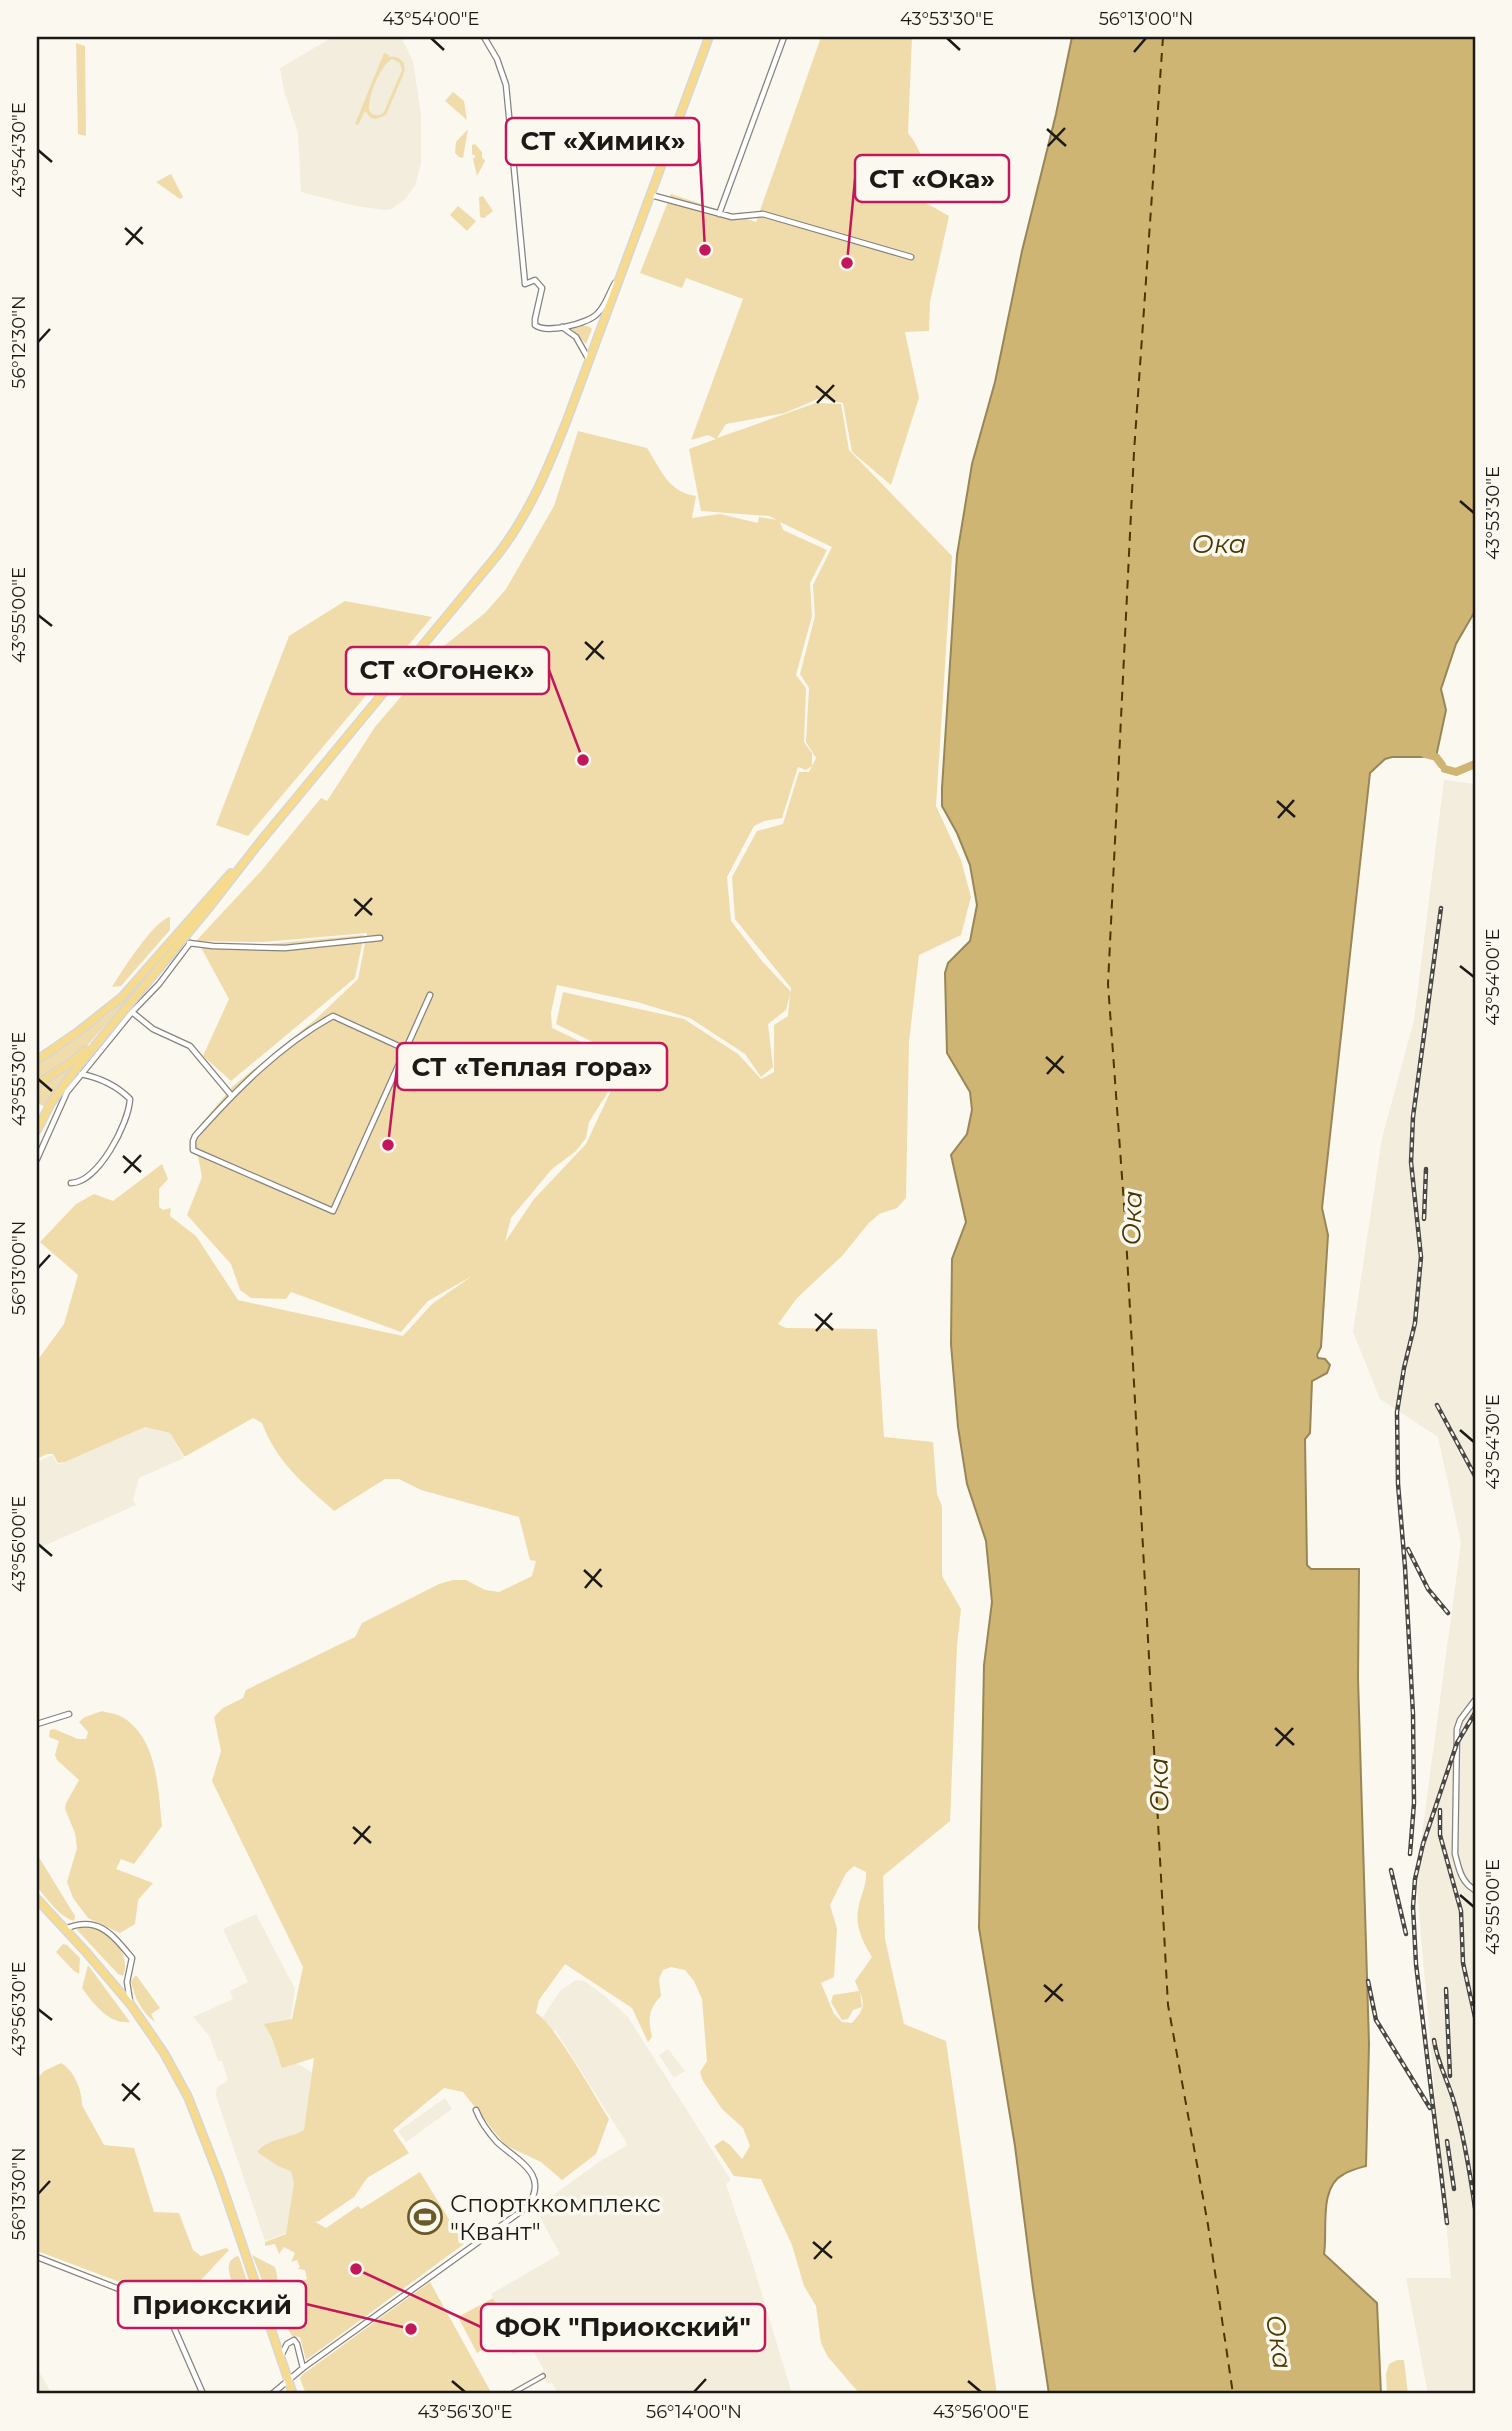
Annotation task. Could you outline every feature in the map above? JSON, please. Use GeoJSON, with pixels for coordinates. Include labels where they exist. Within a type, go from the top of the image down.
{"type":"FeatureCollection","features":[{"type":"Feature","properties":{"kind":"main road"},"geometry":{"type":"LineString","coordinates":[[37,1084],[82,1054],[114,1021],[129,1010],[186,941],[260,842],[512,536],[542,481],[589,360],[595,328],[618,278],[709,37]]}},
{"type":"Feature","properties":{"kind":"main road"},"geometry":{"type":"LineString","coordinates":[[37,1059],[104,1013],[135,984],[207,899],[260,842]]}},
{"type":"Feature","properties":{"kind":"main road"},"geometry":{"type":"LineString","coordinates":[[37,1130],[56,1097],[78,1072],[114,1021]]}},
{"type":"Feature","properties":{"kind":"main road"},"geometry":{"type":"LineString","coordinates":[[37,1899],[131,2005],[188,2097],[296,2394]]}},
{"type":"Feature","properties":{"kind":"street"},"geometry":{"type":"LineString","coordinates":[[484,37],[498,61],[506,85],[525,284],[536,280],[542,288],[535,319],[538,328],[561,327],[591,320],[602,309],[618,278]]}},
{"type":"Feature","properties":{"kind":"street"},"geometry":{"type":"LineString","coordinates":[[719,214],[784,37]]}},
{"type":"Feature","properties":{"kind":"street"},"geometry":{"type":"LineString","coordinates":[[650,195],[732,217],[763,214],[911,257]]}},
{"type":"Feature","properties":{"kind":"street"},"geometry":{"type":"LineString","coordinates":[[584,323],[595,328]]}},
{"type":"Feature","properties":{"kind":"street"},"geometry":{"type":"LineString","coordinates":[[561,327],[576,337],[589,360]]}},
{"type":"Feature","properties":{"kind":"street"},"geometry":{"type":"LineString","coordinates":[[186,941],[213,946],[285,948],[380,938]]}},
{"type":"Feature","properties":{"kind":"street"},"geometry":{"type":"LineString","coordinates":[[405,1049],[333,1016],[311,1028],[254,1072],[195,1136],[194,1150],[333,1212],[430,995]]}},
{"type":"Feature","properties":{"kind":"street"},"geometry":{"type":"LineString","coordinates":[[37,1159],[78,1072],[129,1010],[153,1029],[190,1046],[232,1095]]}},
{"type":"Feature","properties":{"kind":"street"},"geometry":{"type":"LineString","coordinates":[[71,1183],[86,1179],[103,1161],[129,1110],[130,1099],[104,1080],[78,1072]]}},
{"type":"Feature","properties":{"kind":"street"},"geometry":{"type":"LineString","coordinates":[[1475,1700],[1460,1720],[1457,1729],[1455,1854],[1465,1883],[1475,1889]]}},
{"type":"Feature","properties":{"kind":"street"},"geometry":{"type":"LineString","coordinates":[[37,1724],[69,1714]]}},
{"type":"Feature","properties":{"kind":"street"},"geometry":{"type":"LineString","coordinates":[[65,1929],[76,1924],[90,1923],[117,1940],[132,1958],[127,1982],[131,2005]]}},
{"type":"Feature","properties":{"kind":"street"},"geometry":{"type":"LineString","coordinates":[[272,2394],[303,2368],[527,2207],[532,2200],[534,2185],[526,2164],[499,2144],[481,2123],[476,2110]]}},
{"type":"Feature","properties":{"kind":"street"},"geometry":{"type":"LineString","coordinates":[[37,2257],[164,2307],[203,2394]]}},
{"type":"Feature","properties":{"kind":"street"},"geometry":{"type":"LineString","coordinates":[[281,2356],[287,2344],[294,2340],[303,2368]]}},
{"type":"Feature","properties":{"kind":"street"},"geometry":{"type":"LineString","coordinates":[[511,2394],[543,2376]]}},
{"type":"Feature","properties":{"kind":"shaded area"},"geometry":{"type":"Polygon","coordinates":[[[333,37],[401,37],[413,61],[421,114],[421,164],[415,186],[405,199],[392,209],[356,206],[301,192],[298,133],[284,91],[280,68],[333,37]]]}},
{"type":"Feature","properties":{"kind":"shaded area"},"geometry":{"type":"Polygon","coordinates":[[[821,37],[912,37],[908,133],[924,166],[926,203],[949,216],[930,302],[929,331],[905,332],[919,398],[891,485],[852,452],[843,403],[820,398],[785,413],[726,424],[717,438],[816,403],[841,404],[849,450],[952,556],[936,806],[961,860],[971,897],[961,935],[919,955],[909,1042],[906,1198],[897,1208],[879,1214],[868,1224],[842,1256],[797,1298],[778,1324],[786,1328],[877,1329],[884,1437],[933,1442],[937,1494],[942,1506],[942,1576],[961,1609],[950,1821],[883,1876],[885,1939],[904,2024],[946,2041],[997,2394],[860,2394],[828,2357],[821,2343],[816,2306],[804,2286],[792,2245],[761,2179],[734,2176],[714,2146],[723,2140],[742,2159],[750,2146],[743,2128],[722,2109],[703,2081],[700,2072],[707,2061],[702,1999],[694,1981],[685,1970],[671,1967],[663,1970],[659,1979],[661,1996],[651,2010],[652,2037],[648,2042],[632,2008],[565,1964],[539,2000],[536,2013],[563,2045],[609,2119],[596,2154],[562,2180],[541,2162],[505,2145],[463,2092],[444,2088],[393,2130],[409,2153],[367,2178],[354,2197],[315,2222],[326,2228],[358,2206],[361,2209],[420,2172],[464,2244],[306,2360],[300,2337],[292,2336],[278,2313],[301,2281],[307,2279],[305,2270],[298,2269],[300,2267],[297,2260],[291,2262],[295,2253],[284,2247],[279,2254],[275,2244],[265,2246],[265,2242],[286,2234],[294,2183],[291,2171],[257,2152],[273,2141],[304,2130],[314,2058],[282,2068],[272,2038],[264,2024],[292,2019],[303,1967],[212,1781],[221,1751],[214,1717],[223,1708],[243,1698],[246,1690],[355,1637],[362,1623],[439,1584],[466,1580],[485,1590],[499,1592],[532,1576],[536,1561],[530,1560],[519,1517],[421,1490],[399,1479],[385,1479],[334,1511],[292,1472],[275,1450],[262,1423],[253,1418],[186,1456],[170,1433],[145,1427],[65,1462],[58,1463],[53,1454],[37,1459],[37,1361],[64,1324],[78,1275],[40,1242],[76,1204],[94,1194],[113,1201],[162,1164],[168,1179],[159,1189],[159,1207],[163,1210],[171,1208],[170,1216],[196,1236],[238,1300],[403,1336],[432,1304],[472,1276],[428,1301],[401,1332],[291,1292],[286,1299],[251,1298],[240,1290],[231,1264],[187,1215],[202,1177],[194,1136],[233,1086],[316,1019],[358,979],[367,933],[263,942],[196,941],[262,870],[321,798],[327,801],[375,727],[444,646],[485,613],[506,589],[554,506],[578,431],[647,448],[672,485],[686,494],[696,496],[692,518],[720,514],[758,523],[759,517],[777,520],[769,516],[701,511],[689,449],[716,439],[708,435],[691,440],[743,299],[686,278],[682,288],[640,273],[671,194],[756,222],[821,37]],[[780,522],[783,530],[827,550],[810,583],[812,616],[796,675],[806,688],[804,742],[812,753],[812,766],[816,758],[806,742],[809,688],[800,674],[815,616],[813,585],[832,547],[780,522]],[[812,766],[806,770],[798,767],[782,818],[754,826],[727,877],[731,921],[762,961],[791,992],[791,988],[735,919],[732,877],[757,831],[783,824],[799,772],[809,772],[812,766]],[[557,985],[551,1013],[552,1028],[586,1044],[605,1048],[556,1024],[563,992],[684,1019],[738,1054],[761,1079],[774,1072],[774,1025],[788,1016],[790,994],[786,1010],[768,1024],[773,1067],[761,1077],[745,1054],[690,1018],[637,1002],[557,985]],[[618,1076],[589,1122],[586,1138],[576,1151],[552,1169],[511,1218],[505,1242],[534,1199],[586,1144],[618,1076]],[[854,1866],[846,1873],[830,1905],[837,1929],[834,1977],[821,1983],[834,2014],[842,2022],[852,2023],[862,2009],[863,2001],[860,1992],[862,2007],[853,2010],[848,2019],[842,2020],[831,2002],[833,1995],[859,1991],[855,1981],[872,1957],[858,1922],[866,1872],[854,1866]]]}},
{"type":"Feature","properties":{"kind":"shaded area"},"geometry":{"type":"Polygon","coordinates":[[[76,43],[85,46],[86,136],[78,134],[76,43]]]}},
{"type":"Feature","properties":{"kind":"shaded area"},"geometry":{"type":"Polygon","coordinates":[[[384,53],[389,55],[388,57],[399,58],[404,66],[404,73],[386,115],[376,119],[371,118],[365,111],[358,125],[355,124],[384,53]],[[392,59],[379,75],[369,104],[369,110],[374,115],[384,112],[402,70],[400,63],[392,59]]]}},
{"type":"Feature","properties":{"kind":"shaded area"},"geometry":{"type":"Polygon","coordinates":[[[453,92],[464,101],[467,120],[445,101],[453,92]]]}},
{"type":"Feature","properties":{"kind":"shaded area"},"geometry":{"type":"Polygon","coordinates":[[[468,129],[463,158],[455,153],[456,142],[468,129]]]}},
{"type":"Feature","properties":{"kind":"shaded area"},"geometry":{"type":"Polygon","coordinates":[[[475,144],[485,161],[477,176],[473,159],[476,156],[472,154],[472,145],[475,144]]]}},
{"type":"Feature","properties":{"kind":"shaded area"},"geometry":{"type":"Polygon","coordinates":[[[171,174],[183,197],[180,199],[156,182],[171,174]]]}},
{"type":"Feature","properties":{"kind":"shaded area"},"geometry":{"type":"Polygon","coordinates":[[[483,196],[493,211],[484,218],[480,217],[479,197],[483,196]]]}},
{"type":"Feature","properties":{"kind":"shaded area"},"geometry":{"type":"Polygon","coordinates":[[[458,206],[476,221],[467,231],[450,215],[458,206]]]}},
{"type":"Feature","properties":{"kind":"shaded area"},"geometry":{"type":"Polygon","coordinates":[[[582,326],[592,329],[586,344],[571,328],[582,326]]]}},
{"type":"Feature","properties":{"kind":"shaded area"},"geometry":{"type":"Polygon","coordinates":[[[345,601],[432,617],[248,836],[216,825],[289,636],[345,601]]]}},
{"type":"Feature","properties":{"kind":"shaded area"},"geometry":{"type":"Polygon","coordinates":[[[1444,780],[1475,784],[1475,2394],[1428,2394],[1406,2278],[1451,2278],[1416,1879],[1461,1543],[1438,1437],[1380,1399],[1353,1332],[1382,1138],[1414,1020],[1444,780]]]}},
{"type":"Feature","properties":{"kind":"shaded area"},"geometry":{"type":"Polygon","coordinates":[[[170,917],[170,930],[121,986],[112,987],[147,936],[163,920],[170,917]]]}},
{"type":"Feature","properties":{"kind":"shaded area"},"geometry":{"type":"Polygon","coordinates":[[[364,935],[355,978],[231,1081],[203,1056],[229,999],[198,942],[257,945],[364,935]]]}},
{"type":"Feature","properties":{"kind":"shaded area"},"geometry":{"type":"Polygon","coordinates":[[[147,978],[86,1047],[74,1058],[37,1081],[37,1065],[109,1014],[147,978]]]}},
{"type":"Feature","properties":{"kind":"shaded area"},"geometry":{"type":"Polygon","coordinates":[[[78,1062],[46,1107],[37,1103],[37,1090],[78,1062]]]}},
{"type":"Feature","properties":{"kind":"shaded area"},"geometry":{"type":"Polygon","coordinates":[[[145,1427],[170,1433],[184,1458],[139,1478],[133,1500],[136,1505],[37,1549],[37,1462],[52,1455],[58,1465],[145,1427]]]}},
{"type":"Feature","properties":{"kind":"shaded area"},"geometry":{"type":"Polygon","coordinates":[[[102,1711],[124,1718],[144,1739],[154,1767],[162,1826],[134,1864],[121,1859],[116,1869],[153,1883],[138,1900],[135,1924],[120,1933],[88,1918],[73,1898],[67,1882],[77,1848],[75,1833],[65,1809],[79,1780],[57,1760],[55,1755],[59,1741],[49,1737],[50,1730],[54,1729],[78,1739],[86,1739],[88,1732],[79,1722],[102,1711]]]}},
{"type":"Feature","properties":{"kind":"shaded area"},"geometry":{"type":"Polygon","coordinates":[[[37,1854],[75,1916],[74,1921],[58,1911],[37,1887],[37,1854]]]}},
{"type":"Feature","properties":{"kind":"shaded area"},"geometry":{"type":"Polygon","coordinates":[[[256,1914],[295,1989],[291,2016],[280,2052],[314,2074],[288,2232],[265,2241],[216,2096],[217,2087],[228,2081],[222,2061],[218,2061],[210,2037],[193,2017],[233,1999],[230,1991],[248,1982],[223,1929],[256,1914]]]}},
{"type":"Feature","properties":{"kind":"shaded area"},"geometry":{"type":"Polygon","coordinates":[[[81,1926],[99,1930],[115,1942],[124,1958],[123,1976],[118,1974],[77,1930],[81,1926]]]}},
{"type":"Feature","properties":{"kind":"shaded area"},"geometry":{"type":"Polygon","coordinates":[[[63,1944],[80,1958],[79,1974],[56,1952],[63,1944]]]}},
{"type":"Feature","properties":{"kind":"shaded area"},"geometry":{"type":"Polygon","coordinates":[[[88,1965],[130,2022],[108,2017],[82,1988],[88,1965]]]}},
{"type":"Feature","properties":{"kind":"shaded area"},"geometry":{"type":"Polygon","coordinates":[[[136,1975],[160,2008],[151,2014],[155,2022],[136,1999],[131,1981],[136,1975]]]}},
{"type":"Feature","properties":{"kind":"shaded area"},"geometry":{"type":"Polygon","coordinates":[[[576,1980],[584,1981],[628,2017],[731,2180],[726,2184],[792,2394],[554,2394],[557,2392],[552,2382],[547,2384],[541,2372],[544,2370],[530,2345],[513,2355],[505,2342],[516,2335],[491,2294],[560,2254],[535,2208],[602,2160],[628,2145],[555,2030],[547,2033],[540,2021],[560,1991],[576,1980]]]}},
{"type":"Feature","properties":{"kind":"shaded area"},"geometry":{"type":"Polygon","coordinates":[[[668,2049],[685,2071],[674,2078],[659,2055],[668,2049]]]}},
{"type":"Feature","properties":{"kind":"shaded area"},"geometry":{"type":"Polygon","coordinates":[[[61,2063],[70,2070],[76,2081],[82,2105],[104,2145],[134,2148],[154,2212],[179,2213],[193,2250],[201,2256],[226,2248],[229,2250],[200,2281],[207,2301],[212,2306],[259,2319],[237,2329],[37,2251],[37,2079],[44,2071],[61,2063]]]}},
{"type":"Feature","properties":{"kind":"shaded area"},"geometry":{"type":"Polygon","coordinates":[[[445,2098],[452,2109],[406,2142],[398,2131],[445,2098]]]}},
{"type":"Feature","properties":{"kind":"shaded area"},"geometry":{"type":"Polygon","coordinates":[[[252,2255],[275,2267],[278,2285],[271,2302],[252,2255]]]}},
{"type":"Feature","properties":{"kind":"shaded area"},"geometry":{"type":"Polygon","coordinates":[[[237,2256],[254,2302],[251,2304],[243,2304],[231,2279],[229,2263],[237,2256]]]}},
{"type":"Feature","properties":{"kind":"shaded area"},"geometry":{"type":"Polygon","coordinates":[[[430,2282],[492,2394],[306,2394],[300,2379],[302,2375],[430,2282]]]}},
{"type":"Feature","properties":{"kind":"shaded area"},"geometry":{"type":"Polygon","coordinates":[[[493,2298],[513,2333],[477,2353],[458,2317],[493,2298]]]}},
{"type":"Feature","properties":{"kind":"shaded area"},"geometry":{"type":"Polygon","coordinates":[[[1404,2360],[1408,2394],[1387,2394],[1386,2374],[1389,2364],[1404,2360]]]}},
{"type":"Feature","properties":{"kind":"shaded area"},"geometry":{"type":"Polygon","coordinates":[[[37,2368],[52,2394],[37,2394],[37,2368]]]}},
{"type":"Feature","properties":{"kind":"water","name":"Ока"},"geometry":{"type":"Polygon","coordinates":[[[1072,37],[1475,37],[1475,611],[1456,644],[1441,689],[1446,710],[1436,757],[1392,757],[1385,759],[1370,773],[1322,1208],[1328,1235],[1321,1347],[1317,1355],[1330,1365],[1327,1373],[1312,1381],[1310,1433],[1305,1439],[1307,1565],[1311,1569],[1359,1569],[1358,1678],[1369,2044],[1366,2166],[1344,2174],[1330,2189],[1324,2254],[1377,2303],[1381,2394],[1049,2394],[1015,2146],[979,1928],[984,1665],[992,1602],[986,1541],[967,1484],[958,1427],[951,1344],[952,1259],[966,1222],[951,1155],[967,1134],[972,1110],[970,1092],[947,1053],[945,973],[948,963],[970,941],[977,905],[970,865],[942,806],[942,788],[957,555],[972,464],[995,382],[1022,251],[1072,37]]]}},
{"type":"Feature","properties":{"kind":"waterway"},"geometry":{"type":"LineString","coordinates":[[1425,754],[1436,757],[1442,765]]}},
{"type":"Feature","properties":{"kind":"waterway"},"geometry":{"type":"LineString","coordinates":[[1445,769],[1456,772],[1475,764]]}},
{"type":"Feature","properties":{"kind":"ferry route"},"geometry":{"type":"LineString","coordinates":[[1163,37],[1134,452],[1108,984],[1125,1218],[1168,2005],[1208,2225],[1233,2394]]}},
{"type":"Feature","properties":{"kind":"railway"},"geometry":{"type":"LineString","coordinates":[[1410,1854],[1414,1803],[1413,1714],[1398,1484],[1397,1412],[1415,1323],[1421,1257],[1411,1162],[1413,1117],[1441,908]]}},
{"type":"Feature","properties":{"kind":"railway"},"geometry":{"type":"LineString","coordinates":[[1424,1219],[1426,1169]]}},
{"type":"Feature","properties":{"kind":"railway"},"geometry":{"type":"LineString","coordinates":[[1437,1405],[1475,1476]]}},
{"type":"Feature","properties":{"kind":"railway"},"geometry":{"type":"LineString","coordinates":[[1408,1549],[1428,1589],[1448,1613]]}},
{"type":"Feature","properties":{"kind":"railway"},"geometry":{"type":"LineString","coordinates":[[1447,2223],[1416,1964],[1413,1907],[1415,1879],[1423,1844],[1457,1743],[1475,1713]]}},
{"type":"Feature","properties":{"kind":"railway"},"geometry":{"type":"LineString","coordinates":[[1440,1810],[1440,1835],[1461,1911],[1463,1963],[1475,2017]]}},
{"type":"Feature","properties":{"kind":"railway"},"geometry":{"type":"LineString","coordinates":[[1391,1870],[1406,1934]]}},
{"type":"Feature","properties":{"kind":"railway"},"geometry":{"type":"LineString","coordinates":[[1368,1981],[1376,2020],[1430,2108]]}},
{"type":"Feature","properties":{"kind":"railway"},"geometry":{"type":"LineString","coordinates":[[1446,1989],[1450,2076]]}},
{"type":"Feature","properties":{"kind":"railway"},"geometry":{"type":"LineString","coordinates":[[1434,2040],[1461,2128],[1475,2208]]}},
{"type":"Feature","properties":{"kind":"railway"},"geometry":{"type":"LineString","coordinates":[[1447,2141],[1454,2189]]}},
{"type":"Feature","properties":{"kind":"place","name":"СТ «Химик»"},"geometry":{"type":"Point","coordinates":[705,250]}},
{"type":"Feature","properties":{"kind":"place","name":"СТ «Ока»"},"geometry":{"type":"Point","coordinates":[847,263]}},
{"type":"Feature","properties":{"kind":"place","name":"СТ «Огонек»"},"geometry":{"type":"Point","coordinates":[583,760]}},
{"type":"Feature","properties":{"kind":"place","name":"СТ «Теплая гора»"},"geometry":{"type":"Point","coordinates":[388,1145]}},
{"type":"Feature","properties":{"kind":"place","name":"Спортккомплекс \"Квант\""},"geometry":{"type":"Point","coordinates":[425,2217]}},
{"type":"Feature","properties":{"kind":"place","name":"ФОК \"Приокский\""},"geometry":{"type":"Point","coordinates":[356,2269]}},
{"type":"Feature","properties":{"kind":"place","name":"Приокский"},"geometry":{"type":"Point","coordinates":[411,2329]}}]}
